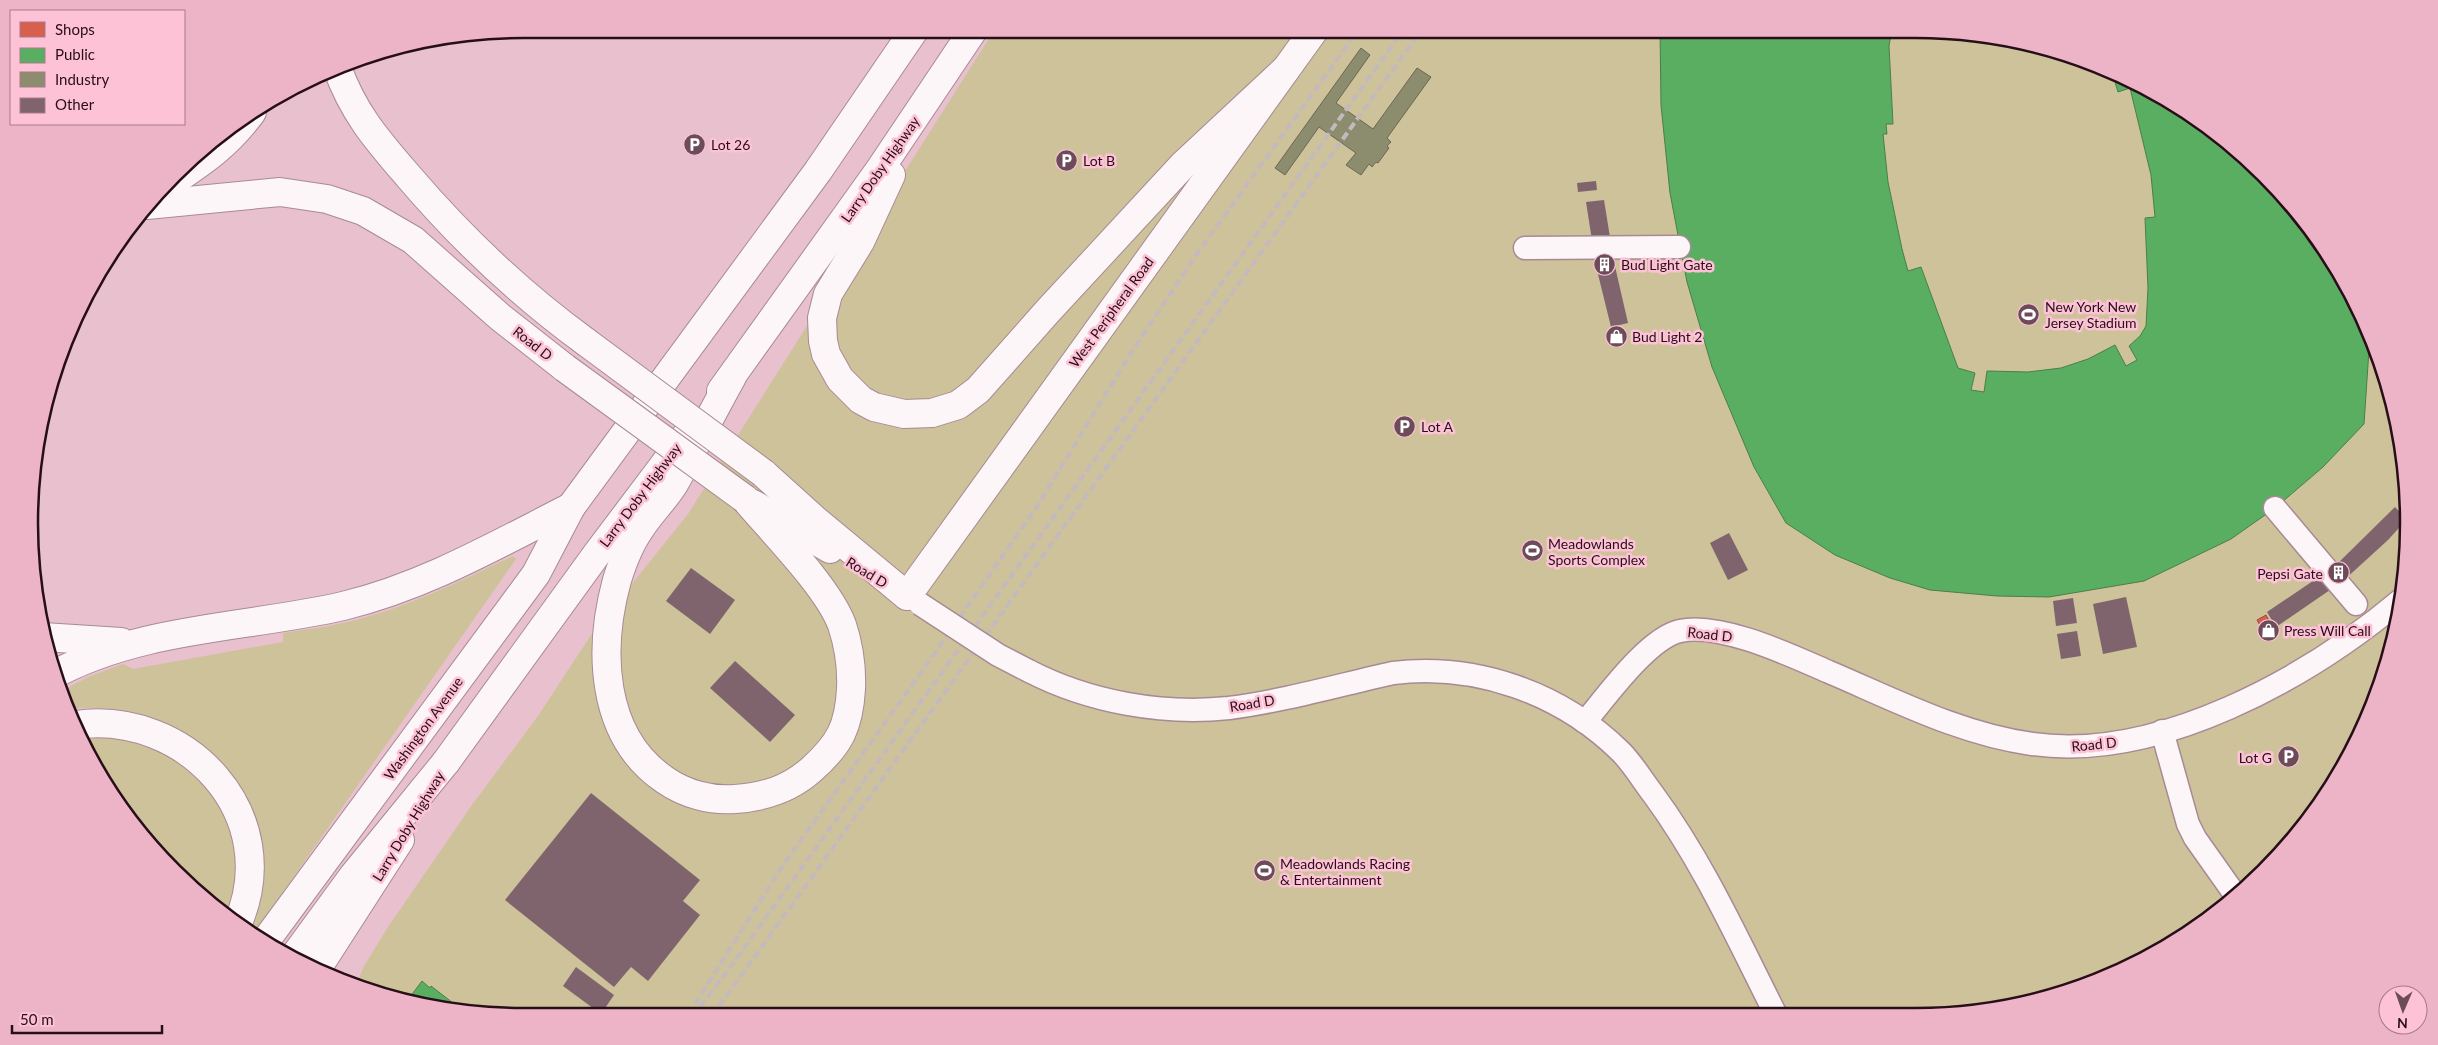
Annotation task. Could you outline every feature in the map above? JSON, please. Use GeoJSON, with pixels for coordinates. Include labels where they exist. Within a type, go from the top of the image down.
{"type":"FeatureCollection","features":[{"type":"Feature","properties":{"kind":"main road"},"geometry":{"type":"LineString","coordinates":[[61,671],[92,657],[135,643],[305,614],[377,597],[445,572],[571,507],[797,201],[909,38]]}},
{"type":"Feature","properties":{"kind":"main road","name":"Larry Doby Highway"},"geometry":{"type":"LineString","coordinates":[[321,963],[380,874],[446,762],[656,473],[732,377],[920,111],[968,38]]}},
{"type":"Feature","properties":{"kind":"main road","name":"West Peripheral Road"},"geometry":{"type":"LineString","coordinates":[[914,600],[1308,38]]}},
{"type":"Feature","properties":{"kind":"main road"},"geometry":{"type":"LineString","coordinates":[[920,111],[860,242],[828,294],[822,318],[823,341],[826,354],[840,379],[861,400],[874,407],[904,414],[919,414],[946,409],[958,404],[978,390],[1047,312],[1183,165],[1286,69]]}},
{"type":"Feature","properties":{"kind":"main road"},"geometry":{"type":"LineString","coordinates":[[339,73],[343,85],[362,120],[434,206],[499,272],[556,320],[763,473],[814,519],[914,600]]}},
{"type":"Feature","properties":{"kind":"main road"},"geometry":{"type":"LineString","coordinates":[[186,174],[209,159],[238,130]]}},
{"type":"Feature","properties":{"kind":"main road","name":"Road D"},"geometry":{"type":"LineString","coordinates":[[157,204],[280,192],[327,199],[363,211],[412,240],[500,317],[565,368],[745,499],[914,600]]}},
{"type":"Feature","properties":{"kind":"main road"},"geometry":{"type":"LineString","coordinates":[[732,377],[673,486],[639,530],[627,556],[618,578],[612,604],[606,651],[607,672],[617,719],[630,745],[638,756],[658,775],[683,790],[698,795],[728,800],[774,792],[801,779],[825,758],[842,736],[850,710],[850,654],[841,622],[819,586],[745,499]]}},
{"type":"Feature","properties":{"kind":"main road","name":"Washington Avenue"},"geometry":{"type":"LineString","coordinates":[[269,936],[536,574],[571,507]]}},
{"type":"Feature","properties":{"kind":"main road"},"geometry":{"type":"LineString","coordinates":[[52,638],[135,643]]}},
{"type":"Feature","properties":{"kind":"main road"},"geometry":{"type":"LineString","coordinates":[[82,725],[116,724],[150,731],[192,753],[214,775],[232,800],[243,828],[249,857],[247,888],[239,916]]}},
{"type":"Feature","properties":{"kind":"main road"},"geometry":{"type":"LineString","coordinates":[[298,952],[353,876],[446,762]]}},
{"type":"Feature","properties":{"kind":"street"},"geometry":{"type":"LineString","coordinates":[[1525,248],[1679,246]]}},
{"type":"Feature","properties":{"kind":"street"},"geometry":{"type":"LineString","coordinates":[[2275,508],[2356,604]]}},
{"type":"Feature","properties":{"kind":"street","name":"Road D"},"geometry":{"type":"LineString","coordinates":[[914,600],[998,655],[1063,687],[1108,699],[1157,708],[1195,709],[1252,704],[1393,673],[1433,670],[1487,678],[1513,685],[1538,695],[1585,722],[1628,670],[1646,653],[1670,635],[1681,631],[1695,630],[1730,635],[1783,652],[1947,722],[1994,737],[2030,744],[2075,748],[2110,744],[2162,731],[2235,705],[2294,675],[2347,642],[2393,606]]}},
{"type":"Feature","properties":{"kind":"street"},"geometry":{"type":"LineString","coordinates":[[1585,722],[1622,753],[1674,822],[1703,872],[1772,1008]]}},
{"type":"Feature","properties":{"kind":"street"},"geometry":{"type":"LineString","coordinates":[[2162,731],[2188,824],[2195,838],[2232,890]]}},
{"type":"Feature","properties":{"kind":"shaded area","name":"Meadowlands Sports Complex"},"geometry":{"type":"Polygon","coordinates":[[[989,38],[1916,38],[1979,42],[2010,47],[2041,54],[2101,74],[2158,102],[2185,119],[2235,158],[2258,180],[2280,203],[2319,253],[2336,280],[2364,337],[2384,397],[2391,428],[2396,459],[2400,522],[2396,586],[2384,648],[2375,678],[2364,708],[2336,765],[2300,818],[2280,842],[2235,887],[2185,926],[2158,943],[2101,971],[2041,991],[2010,998],[1979,1003],[1916,1008],[522,1008],[459,1003],[428,998],[359,979],[363,968],[388,927],[472,805],[538,716],[591,635],[688,514],[989,38]]]}},
{"type":"Feature","properties":{"kind":"shaded area"},"geometry":{"type":"Polygon","coordinates":[[[513,556],[516,559],[257,929],[246,921],[254,827],[253,814],[248,801],[230,773],[197,741],[178,729],[136,713],[114,709],[74,709],[67,688],[88,677],[123,664],[133,669],[283,642],[283,633],[341,624],[399,607],[513,556]]]}},
{"type":"Feature","properties":{"kind":"shaded area"},"geometry":{"type":"Polygon","coordinates":[[[88,737],[127,738],[154,745],[185,763],[220,801],[237,852],[238,880],[231,910],[180,865],[138,818],[102,765],[88,737]]]}},
{"type":"Feature","properties":{"kind":"building: Shops","name":"Bud Light 2"},"geometry":{"type":"Polygon","coordinates":[[[1624,329],[1627,338],[1609,343],[1606,334],[1624,329]]]}},
{"type":"Feature","properties":{"kind":"building: Shops","name":"Press Will Call"},"geometry":{"type":"Polygon","coordinates":[[[2266,615],[2276,633],[2267,638],[2257,620],[2266,615]]]}},
{"type":"Feature","properties":{"kind":"building: Public","name":"New York New Jersey Stadium"},"geometry":{"type":"Polygon","coordinates":[[[1660,38],[1890,38],[1889,46],[1893,124],[1886,124],[1887,134],[1883,134],[1888,182],[1902,249],[1908,271],[1921,267],[1958,368],[1975,373],[1971,390],[1984,392],[1987,371],[2028,372],[2061,368],[2088,359],[2115,345],[2126,366],[2137,360],[2129,346],[2140,336],[2146,326],[2148,288],[2145,218],[2155,217],[2151,175],[2130,88],[2158,102],[2185,119],[2235,158],[2280,203],[2319,253],[2336,280],[2369,351],[2364,424],[2323,467],[2275,508],[2231,539],[2144,581],[2049,597],[1997,596],[1930,590],[1890,578],[1835,555],[1786,523],[1754,467],[1712,367],[1687,282],[1670,193],[1661,105],[1660,38]]]}},
{"type":"Feature","properties":{"kind":"building: Public","name":"New York New Jersey Stadium"},"geometry":{"type":"Polygon","coordinates":[[[2115,81],[2130,88],[2118,92],[2115,81]]]}},
{"type":"Feature","properties":{"kind":"building: Public"},"geometry":{"type":"Polygon","coordinates":[[[422,981],[451,1002],[428,998],[412,994],[422,981]]]}},
{"type":"Feature","properties":{"kind":"building: Industry"},"geometry":{"type":"Polygon","coordinates":[[[1361,48],[1370,55],[1336,103],[1373,129],[1417,68],[1431,77],[1387,138],[1391,142],[1387,146],[1389,148],[1378,163],[1376,162],[1372,167],[1369,164],[1361,175],[1346,165],[1356,153],[1319,127],[1285,175],[1275,168],[1361,48]]]}},
{"type":"Feature","properties":{"kind":"building: Other"},"geometry":{"type":"Polygon","coordinates":[[[1596,181],[1597,190],[1578,192],[1577,183],[1596,181]]]}},
{"type":"Feature","properties":{"kind":"building: Other","name":"Bud Light Gate"},"geometry":{"type":"Polygon","coordinates":[[[1604,200],[1614,262],[1628,323],[1611,327],[1596,266],[1586,202],[1604,200]]]}},
{"type":"Feature","properties":{"kind":"building: Other","name":"Pepsi Gate"},"geometry":{"type":"Polygon","coordinates":[[[2395,507],[2400,512],[2400,527],[2388,540],[2343,581],[2276,627],[2267,612],[2335,566],[2395,507]]]}},
{"type":"Feature","properties":{"kind":"building: Other"},"geometry":{"type":"Polygon","coordinates":[[[1729,533],[1748,570],[1728,580],[1710,543],[1729,533]]]}},
{"type":"Feature","properties":{"kind":"building: Other"},"geometry":{"type":"Polygon","coordinates":[[[691,568],[735,600],[710,634],[666,601],[691,568]]]}},
{"type":"Feature","properties":{"kind":"building: Other"},"geometry":{"type":"Polygon","coordinates":[[[2126,597],[2137,647],[2103,654],[2093,604],[2126,597]]]}},
{"type":"Feature","properties":{"kind":"building: Other"},"geometry":{"type":"Polygon","coordinates":[[[2073,598],[2077,623],[2056,626],[2053,601],[2073,598]]]}},
{"type":"Feature","properties":{"kind":"building: Other"},"geometry":{"type":"Polygon","coordinates":[[[2077,631],[2081,656],[2061,659],[2057,634],[2077,631]]]}},
{"type":"Feature","properties":{"kind":"building: Other"},"geometry":{"type":"Polygon","coordinates":[[[735,661],[795,715],[770,742],[710,688],[735,661]]]}},
{"type":"Feature","properties":{"kind":"building: Other"},"geometry":{"type":"Polygon","coordinates":[[[591,793],[700,880],[683,901],[700,915],[648,981],[631,967],[614,987],[505,900],[591,793]]]}},
{"type":"Feature","properties":{"kind":"building: Other"},"geometry":{"type":"Polygon","coordinates":[[[576,967],[614,995],[605,1008],[593,1008],[563,986],[576,967]]]}},
{"type":"Feature","properties":{"kind":"railway"},"geometry":{"type":"LineString","coordinates":[[695,1004],[783,865],[1038,505],[1132,351],[1194,258],[1353,38]]}},
{"type":"Feature","properties":{"kind":"railway"},"geometry":{"type":"LineString","coordinates":[[699,1008],[1398,38]]}},
{"type":"Feature","properties":{"kind":"railway"},"geometry":{"type":"LineString","coordinates":[[718,1008],[1416,38]]}},
{"type":"Feature","properties":{"kind":"place","name":"Lot 26"},"geometry":{"type":"Point","coordinates":[695,144]}},
{"type":"Feature","properties":{"kind":"place","name":"Lot B"},"geometry":{"type":"Point","coordinates":[1067,160]}},
{"type":"Feature","properties":{"kind":"place","name":"Bud Light Gate"},"geometry":{"type":"Point","coordinates":[1605,264]}},
{"type":"Feature","properties":{"kind":"place","name":"New York New Jersey Stadium"},"geometry":{"type":"Point","coordinates":[2029,314]}},
{"type":"Feature","properties":{"kind":"place","name":"Bud Light 2"},"geometry":{"type":"Point","coordinates":[1616,336]}},
{"type":"Feature","properties":{"kind":"place","name":"Lot A"},"geometry":{"type":"Point","coordinates":[1405,426]}},
{"type":"Feature","properties":{"kind":"place","name":"Meadowlands Sports Complex"},"geometry":{"type":"Point","coordinates":[1532,551]}},
{"type":"Feature","properties":{"kind":"place","name":"Pepsi Gate"},"geometry":{"type":"Point","coordinates":[2339,573]}},
{"type":"Feature","properties":{"kind":"place","name":"Press Will Call"},"geometry":{"type":"Point","coordinates":[2268,630]}},
{"type":"Feature","properties":{"kind":"place","name":"Lot G"},"geometry":{"type":"Point","coordinates":[2288,757]}},
{"type":"Feature","properties":{"kind":"place","name":"Meadowlands Racing & Entertainment"},"geometry":{"type":"Point","coordinates":[1264,871]}}]}
